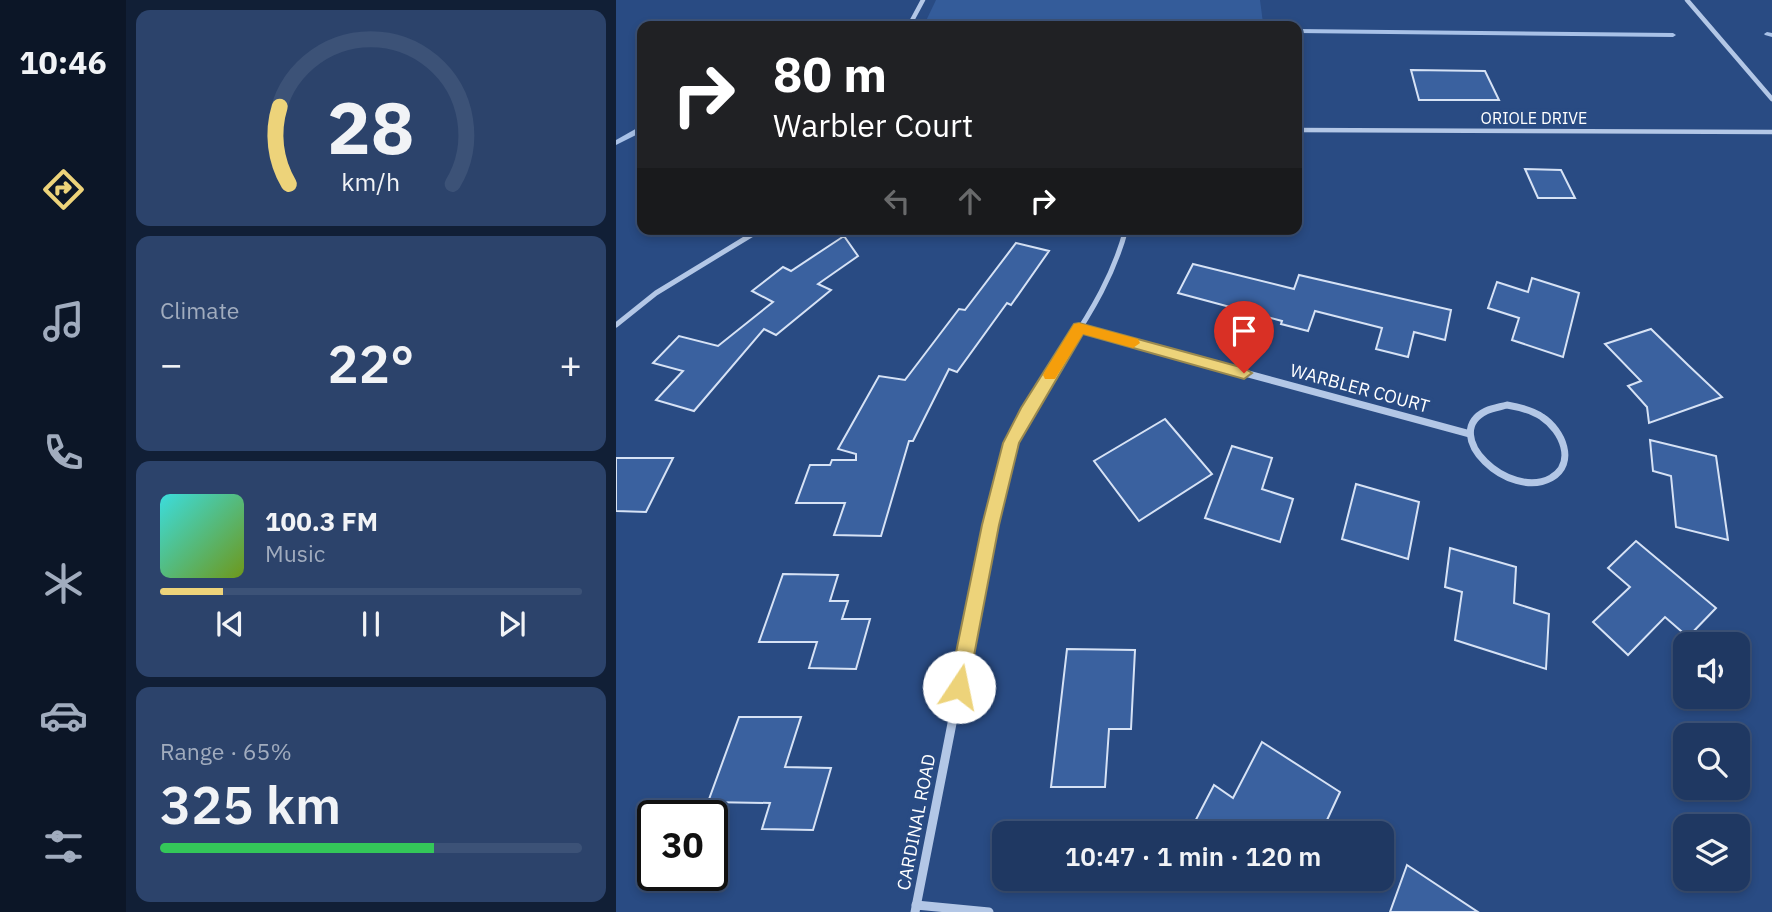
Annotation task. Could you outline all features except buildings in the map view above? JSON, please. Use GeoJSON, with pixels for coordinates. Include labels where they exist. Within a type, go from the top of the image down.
{"type":"FeatureCollection","features":[{"type":"Feature","properties":{"kind":"street"},"geometry":{"type":"LineString","coordinates":[[912,21],[923,0]]}},
{"type":"Feature","properties":{"kind":"street"},"geometry":{"type":"LineString","coordinates":[[1687,0],[1772,99]]}},
{"type":"Feature","properties":{"kind":"street","name":"ORIOLE DRIVE"},"geometry":{"type":"LineString","coordinates":[[1302,130],[1772,132]]}},
{"type":"Feature","properties":{"kind":"street"},"geometry":{"type":"LineString","coordinates":[[616,325],[656,293],[751,235]]}},
{"type":"Feature","properties":{"kind":"street","name":"CARDINAL ROAD"},"geometry":{"type":"LineString","coordinates":[[916,909],[1001,480],[1011,443],[1111,274],[1125,235]]}},
{"type":"Feature","properties":{"kind":"street","name":"WARBLER COURT"},"geometry":{"type":"LineString","coordinates":[[1079,328],[1470,434]]}},
{"type":"Feature","properties":{"kind":"street"},"geometry":{"type":"LineString","coordinates":[[1507,405],[1522,408],[1551,423],[1561,435],[1566,448],[1566,461],[1561,472],[1551,480],[1521,483],[1506,478],[1479,459],[1470,434],[1473,422],[1481,413],[1492,407],[1507,405]]}},
{"type":"Feature","properties":{"kind":"street"},"geometry":{"type":"LineString","coordinates":[[916,909],[989,912]]}},
{"type":"Feature","properties":{"kind":"shaded area"},"geometry":{"type":"Polygon","coordinates":[[[936,0],[1260,0],[1263,21],[926,21],[936,0]]]}},
{"type":"Feature","properties":{"kind":"waterway"},"geometry":{"type":"LineString","coordinates":[[1302,31],[1673,35]]}},
{"type":"Feature","properties":{"kind":"waterway"},"geometry":{"type":"LineString","coordinates":[[1767,34],[1772,35]]}},
{"type":"Feature","properties":{"kind":"waterway"},"geometry":{"type":"LineString","coordinates":[[616,143],[637,132]]}},
{"type":"Feature","properties":{"kind":"slow traffic"},"geometry":{"type":"LineString","coordinates":[[1050,375],[1079,328],[1133,343]]}},
{"type":"Feature","properties":{"kind":"route"},"geometry":{"type":"LineString","coordinates":[[959,687],[990,525],[1011,443],[1079,328],[1244,373]]}}]}
